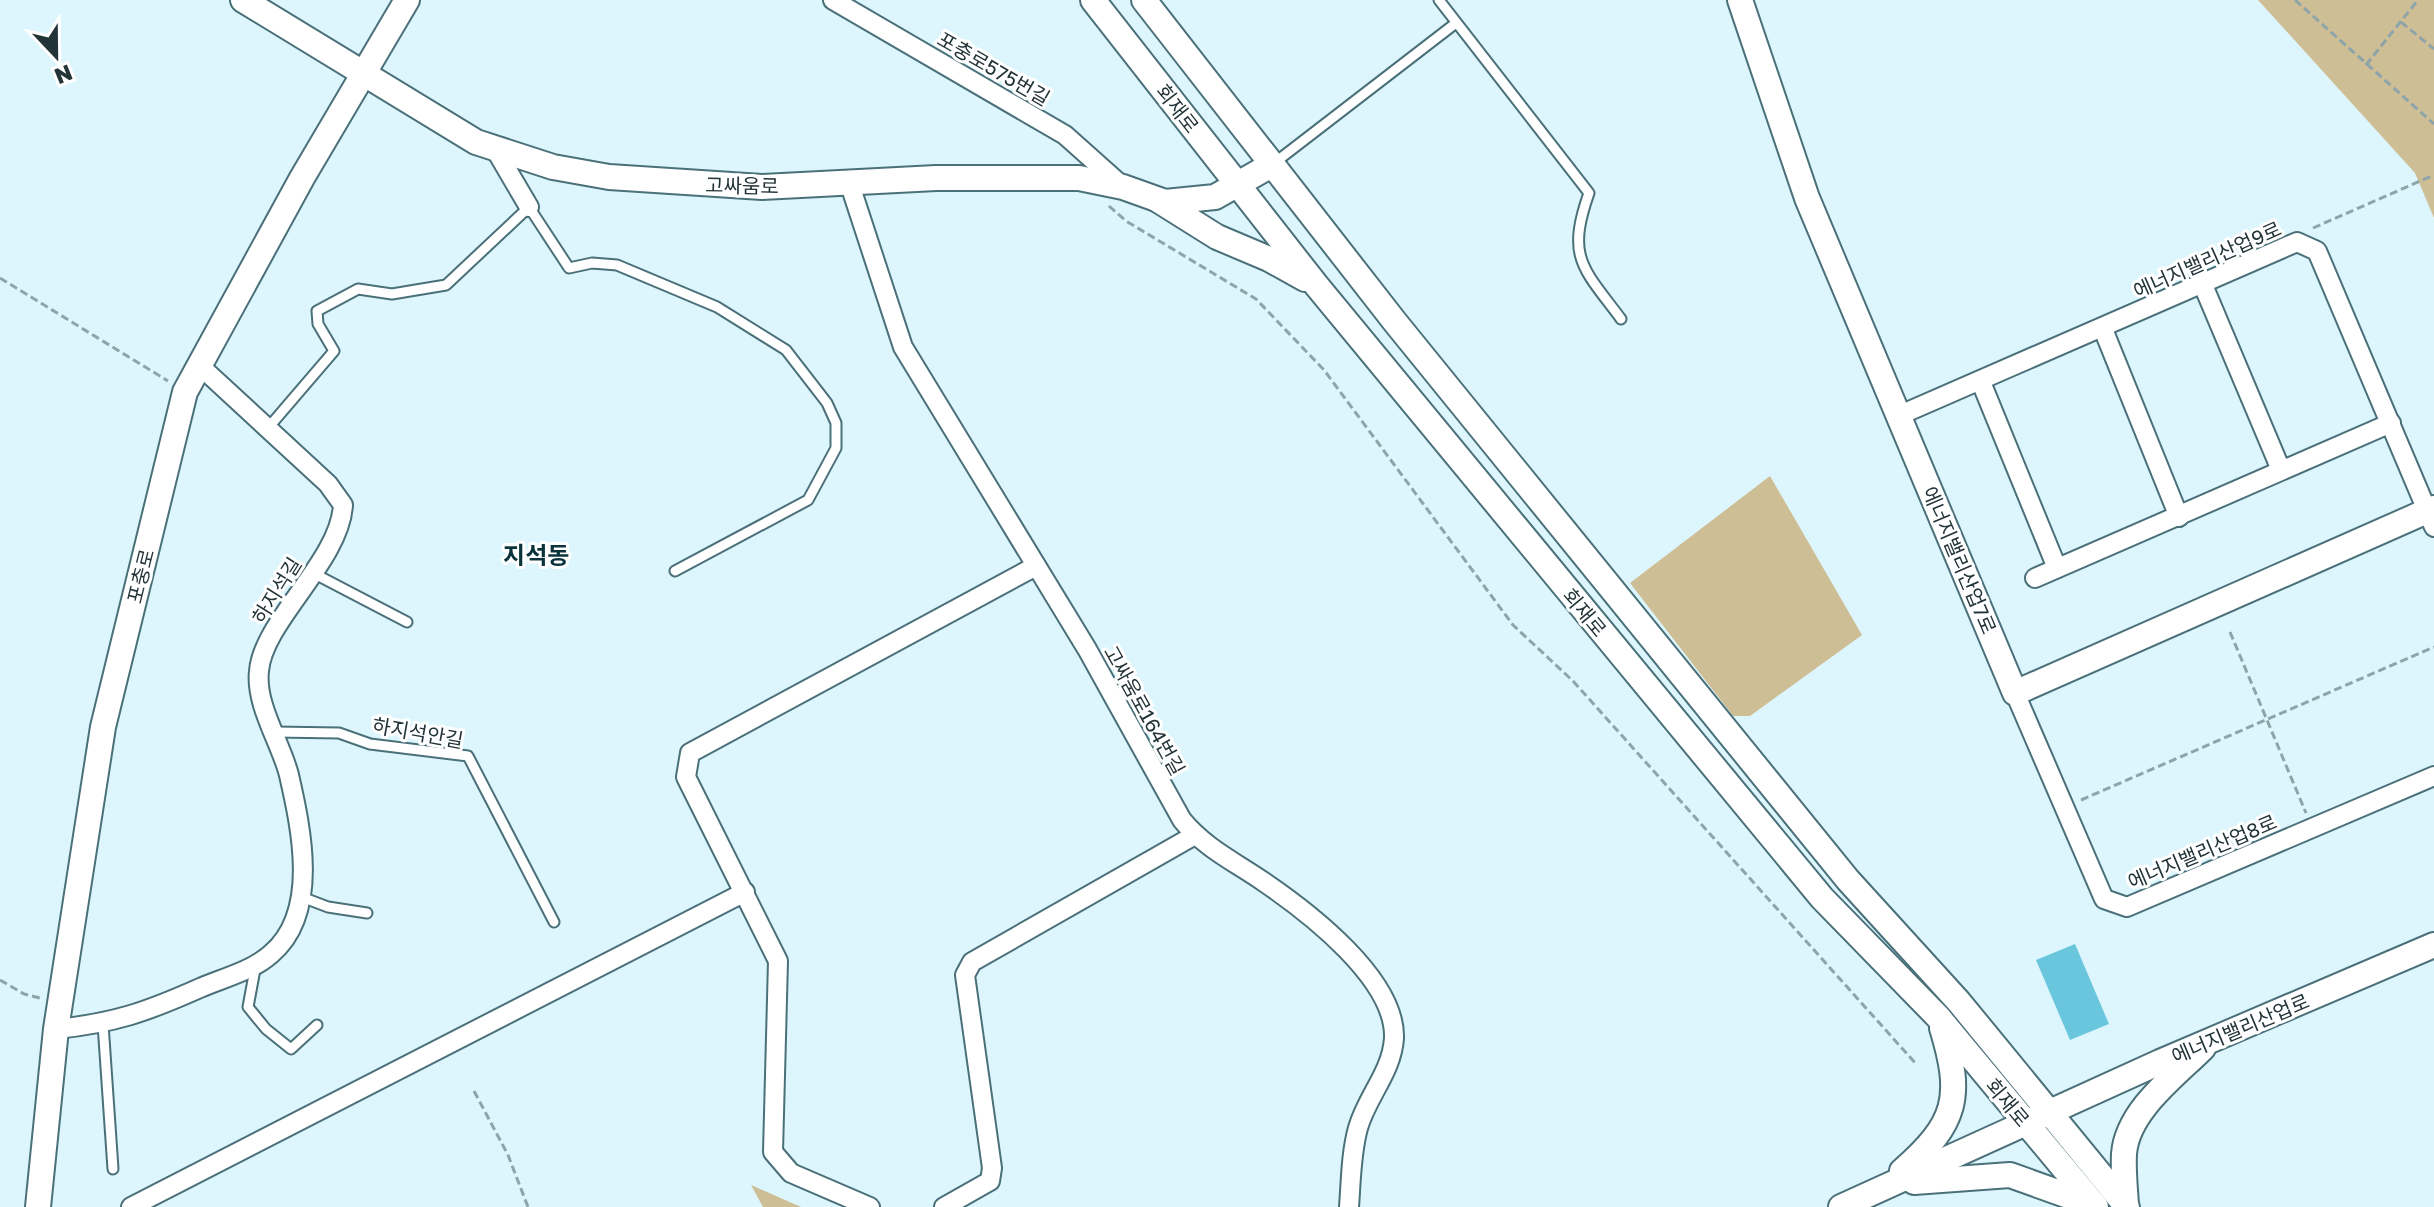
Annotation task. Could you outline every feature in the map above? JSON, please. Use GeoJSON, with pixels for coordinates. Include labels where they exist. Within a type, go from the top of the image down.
{"type":"FeatureCollection","features":[{"type":"Feature","properties":{"kind":"main road","name":"고싸움로"},"geometry":{"type":"LineString","coordinates":[[243,0],[476,142],[553,167],[609,177],[762,187],[850,185],[936,178],[1079,178],[1123,187],[1165,202],[1215,197],[1273,164]]}},
{"type":"Feature","properties":{"kind":"main road","name":"포충로"},"geometry":{"type":"LineString","coordinates":[[38,1207],[59,1003],[103,727],[185,392],[302,178],[407,0]]}},
{"type":"Feature","properties":{"kind":"main road","name":"회재로"},"geometry":{"type":"LineString","coordinates":[[1093,0],[1317,286],[1822,898],[2126,1206]]}},
{"type":"Feature","properties":{"kind":"main road","name":"회재로"},"geometry":{"type":"LineString","coordinates":[[1144,0],[1395,322],[1848,880],[1959,1002],[2096,1206]]}},
{"type":"Feature","properties":{"kind":"main road","name":"에너지밸리산업7로"},"geometry":{"type":"LineString","coordinates":[[1740,0],[1807,198],[2015,693]]}},
{"type":"Feature","properties":{"kind":"main road"},"geometry":{"type":"LineString","coordinates":[[1156,199],[1217,237],[1269,259],[1317,286]]}},
{"type":"Feature","properties":{"kind":"main road"},"geometry":{"type":"LineString","coordinates":[[2015,693],[2432,515]]}},
{"type":"Feature","properties":{"kind":"main road","name":"에너지밸리산업로"},"geometry":{"type":"LineString","coordinates":[[1884,1187],[2434,945]]}},
{"type":"Feature","properties":{"kind":"main road"},"geometry":{"type":"LineString","coordinates":[[1884,1187],[1925,1151],[1951,1112],[1955,1088],[1939,1018]]}},
{"type":"Feature","properties":{"kind":"main road"},"geometry":{"type":"LineString","coordinates":[[2126,1206],[2124,1151],[2131,1128],[2147,1106],[2210,1041]]}},
{"type":"Feature","properties":{"kind":"main road"},"geometry":{"type":"LineString","coordinates":[[1841,1207],[1884,1187],[1938,1178],[2010,1175],[2096,1206]]}},
{"type":"Feature","properties":{"kind":"street","name":"포충로575번길"},"geometry":{"type":"LineString","coordinates":[[833,0],[1065,135],[1123,187]]}},
{"type":"Feature","properties":{"kind":"street"},"geometry":{"type":"LineString","coordinates":[[495,149],[529,207]]}},
{"type":"Feature","properties":{"kind":"street","name":"고싸움로164번길"},"geometry":{"type":"LineString","coordinates":[[850,185],[903,347],[1087,649],[1168,799],[1195,835],[1266,883],[1341,944],[1368,973],[1388,1009],[1394,1034],[1391,1062],[1359,1126],[1349,1207]]}},
{"type":"Feature","properties":{"kind":"street","name":"에너지밸리산업9로"},"geometry":{"type":"LineString","coordinates":[[1900,415],[2297,242],[2317,251],[2432,515]]}},
{"type":"Feature","properties":{"kind":"street"},"geometry":{"type":"LineString","coordinates":[[2203,285],[2281,470]]}},
{"type":"Feature","properties":{"kind":"street"},"geometry":{"type":"LineString","coordinates":[[2103,329],[2179,517]]}},
{"type":"Feature","properties":{"kind":"street","name":"하지석길"},"geometry":{"type":"LineString","coordinates":[[56,1029],[103,1024],[151,1010],[256,964],[273,953],[283,940],[292,924],[299,896],[302,857],[298,813],[263,699],[259,670],[268,645],[335,536],[343,505],[328,484],[199,365]]}},
{"type":"Feature","properties":{"kind":"street"},"geometry":{"type":"LineString","coordinates":[[1981,382],[2057,568]]}},
{"type":"Feature","properties":{"kind":"street"},"geometry":{"type":"LineString","coordinates":[[2035,578],[2391,423]]}},
{"type":"Feature","properties":{"kind":"street"},"geometry":{"type":"LineString","coordinates":[[870,1207],[791,1173],[776,1160],[773,1152],[778,961],[686,777],[690,753],[1036,566]]}},
{"type":"Feature","properties":{"kind":"street","name":"에너지밸리산업8로"},"geometry":{"type":"LineString","coordinates":[[2015,693],[2104,899],[2127,907],[2434,776]]}},
{"type":"Feature","properties":{"kind":"street"},"geometry":{"type":"LineString","coordinates":[[944,1207],[990,1181],[992,1168],[965,975],[972,962],[1195,835]]}},
{"type":"Feature","properties":{"kind":"street"},"geometry":{"type":"LineString","coordinates":[[131,1207],[745,892]]}},
{"type":"Feature","properties":{"kind":"lane"},"geometry":{"type":"LineString","coordinates":[[1439,0],[1589,193],[1577,240],[1581,262],[1621,319]]}},
{"type":"Feature","properties":{"kind":"lane"},"geometry":{"type":"LineString","coordinates":[[1273,164],[1456,23]]}},
{"type":"Feature","properties":{"kind":"lane"},"geometry":{"type":"LineString","coordinates":[[268,428],[334,351],[318,324],[317,311],[358,289],[392,294],[446,285],[529,207],[569,268],[592,263],[639,272],[717,307],[762,333],[794,360],[836,423],[836,448],[808,500],[675,571]]}},
{"type":"Feature","properties":{"kind":"lane"},"geometry":{"type":"LineString","coordinates":[[313,573],[407,622]]}},
{"type":"Feature","properties":{"kind":"lane","name":"하지석안길"},"geometry":{"type":"LineString","coordinates":[[275,732],[339,733],[370,744],[468,756],[554,922]]}},
{"type":"Feature","properties":{"kind":"lane"},"geometry":{"type":"LineString","coordinates":[[299,896],[328,907],[367,913]]}},
{"type":"Feature","properties":{"kind":"lane"},"geometry":{"type":"LineString","coordinates":[[256,964],[248,1007],[266,1029],[291,1049],[317,1025]]}},
{"type":"Feature","properties":{"kind":"lane"},"geometry":{"type":"LineString","coordinates":[[103,1024],[113,1169]]}},
{"type":"Feature","properties":{"kind":"path"},"geometry":{"type":"LineString","coordinates":[[2295,0],[2434,124]]}},
{"type":"Feature","properties":{"kind":"path"},"geometry":{"type":"LineString","coordinates":[[2366,65],[2418,0]]}},
{"type":"Feature","properties":{"kind":"path"},"geometry":{"type":"LineString","coordinates":[[2401,22],[2434,49]]}},
{"type":"Feature","properties":{"kind":"path"},"geometry":{"type":"LineString","coordinates":[[2302,244],[2314,226],[2434,175]]}},
{"type":"Feature","properties":{"kind":"path"},"geometry":{"type":"LineString","coordinates":[[1079,178],[1126,221],[1256,299],[1315,360],[1513,625],[1573,681],[1917,1065]]}},
{"type":"Feature","properties":{"kind":"path"},"geometry":{"type":"LineString","coordinates":[[0,278],[185,392]]}},
{"type":"Feature","properties":{"kind":"path"},"geometry":{"type":"LineString","coordinates":[[2230,632],[2312,828]]}},
{"type":"Feature","properties":{"kind":"path"},"geometry":{"type":"LineString","coordinates":[[2066,806],[2434,647]]}},
{"type":"Feature","properties":{"kind":"path"},"geometry":{"type":"LineString","coordinates":[[0,980],[24,994],[59,1003]]}},
{"type":"Feature","properties":{"kind":"path"},"geometry":{"type":"LineString","coordinates":[[474,1091],[508,1155],[528,1207]]}},
{"type":"Feature","properties":{"kind":"shaded area"},"geometry":{"type":"Polygon","coordinates":[[[2258,0],[2434,0],[2434,218],[2415,173],[2258,0]]]}},
{"type":"Feature","properties":{"kind":"shaded area"},"geometry":{"type":"Polygon","coordinates":[[[1770,476],[1862,635],[1750,716],[1733,716],[1630,583],[1770,476]]]}},
{"type":"Feature","properties":{"kind":"shaded area"},"geometry":{"type":"Polygon","coordinates":[[[751,1185],[801,1207],[763,1207],[751,1185]]]}},
{"type":"Feature","properties":{"kind":"building"},"geometry":{"type":"Polygon","coordinates":[[[2075,944],[2109,1024],[2070,1040],[2036,960],[2075,944]]]}},
{"type":"Feature","properties":{"kind":"district","name":"지석동"},"geometry":{"type":"Point","coordinates":[536,554]}}]}
